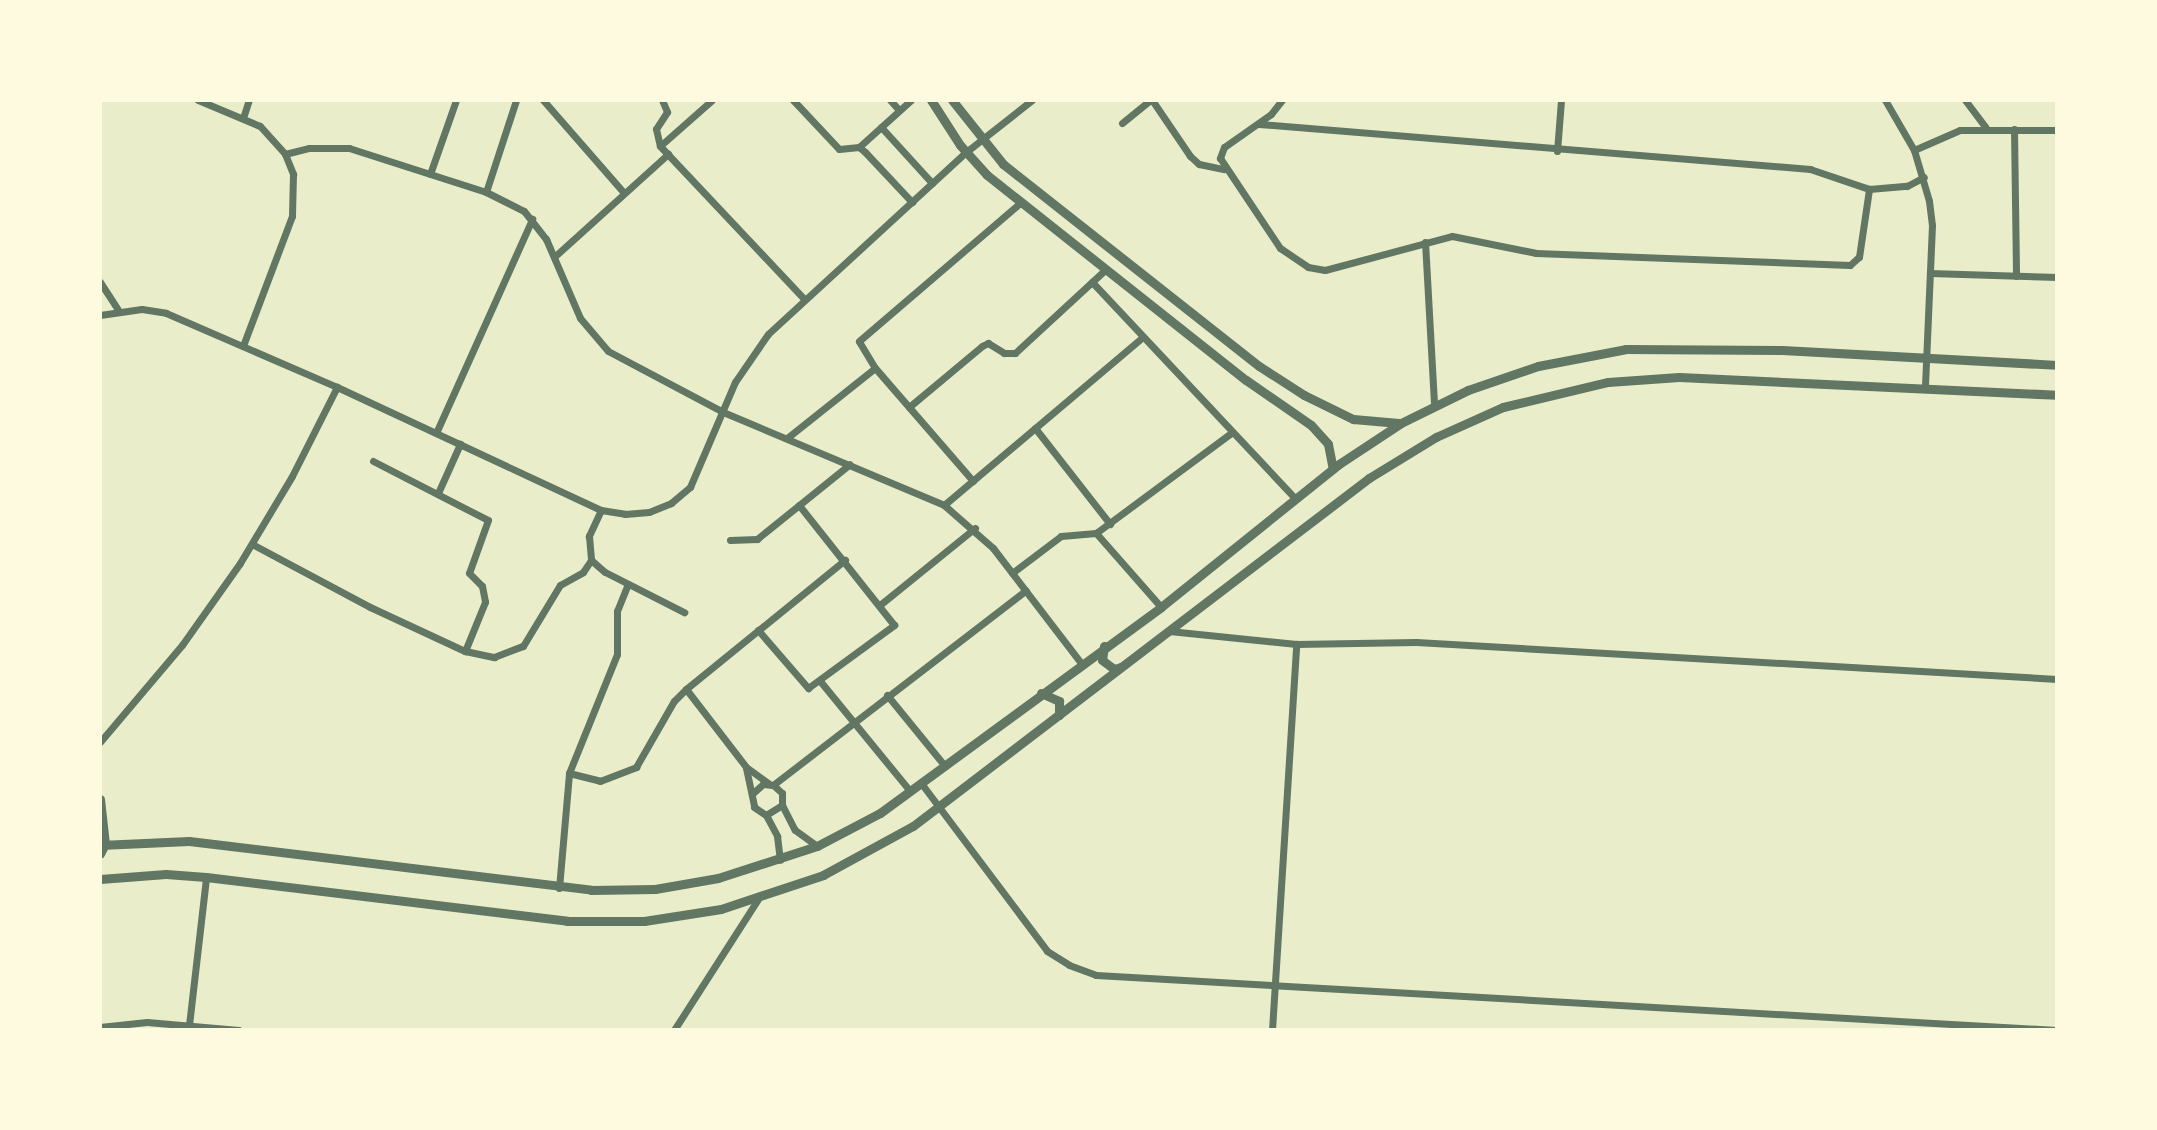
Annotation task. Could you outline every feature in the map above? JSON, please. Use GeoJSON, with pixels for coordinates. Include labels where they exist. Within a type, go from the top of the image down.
{"type":"FeatureCollection","features":[{"type":"Feature","properties":{"kind":"street"},"geometry":{"type":"LineString","coordinates":[[198,100],[260,127],[285,154],[294,184],[292,216],[243,346]]}},
{"type":"Feature","properties":{"kind":"street"},"geometry":{"type":"LineString","coordinates":[[243,118],[249,100]]}},
{"type":"Feature","properties":{"kind":"street"},"geometry":{"type":"LineString","coordinates":[[430,174],[456,100]]}},
{"type":"Feature","properties":{"kind":"street"},"geometry":{"type":"LineString","coordinates":[[486,192],[516,100]]}},
{"type":"Feature","properties":{"kind":"street"},"geometry":{"type":"LineString","coordinates":[[543,100],[624,193]]}},
{"type":"Feature","properties":{"kind":"street"},"geometry":{"type":"LineString","coordinates":[[662,100],[667,112],[656,129],[660,146],[803,299]]}},
{"type":"Feature","properties":{"kind":"street"},"geometry":{"type":"LineString","coordinates":[[660,146],[712,100]]}},
{"type":"Feature","properties":{"kind":"street"},"geometry":{"type":"LineString","coordinates":[[793,100],[839,149],[859,147],[911,100]]}},
{"type":"Feature","properties":{"kind":"street"},"geometry":{"type":"LineString","coordinates":[[800,108],[809,100]]}},
{"type":"Feature","properties":{"kind":"street"},"geometry":{"type":"LineString","coordinates":[[890,100],[899,110]]}},
{"type":"Feature","properties":{"kind":"street"},"geometry":{"type":"LineString","coordinates":[[932,100],[965,152],[1021,202],[1320,433],[1333,468]]}},
{"type":"Feature","properties":{"kind":"street"},"geometry":{"type":"LineString","coordinates":[[952,100],[981,141],[1003,164],[1281,381],[1353,419],[1401,423]]}},
{"type":"Feature","properties":{"kind":"street"},"geometry":{"type":"LineString","coordinates":[[100,315],[117,310],[166,313],[337,387],[601,510],[637,513],[671,503],[690,487],[702,467],[723,412],[750,357],[803,299],[965,152],[1032,100]]}},
{"type":"Feature","properties":{"kind":"street"},"geometry":{"type":"LineString","coordinates":[[1122,123],[1151,100],[1190,156],[1199,164],[1223,169]]}},
{"type":"Feature","properties":{"kind":"street"},"geometry":{"type":"LineString","coordinates":[[1282,100],[1258,124],[1224,147],[1220,158],[1223,169],[1280,248],[1308,267],[1342,269],[1425,242],[1466,237],[1536,253],[1850,265],[1859,257],[1869,189]]}},
{"type":"Feature","properties":{"kind":"street"},"geometry":{"type":"LineString","coordinates":[[1557,151],[1561,100]]}},
{"type":"Feature","properties":{"kind":"street"},"geometry":{"type":"LineString","coordinates":[[1885,100],[1914,150],[1924,177],[1932,225],[1925,388]]}},
{"type":"Feature","properties":{"kind":"street"},"geometry":{"type":"LineString","coordinates":[[1965,100],[1984,127]]}},
{"type":"Feature","properties":{"kind":"street"},"geometry":{"type":"LineString","coordinates":[[1258,124],[1557,151],[1817,170],[1869,189],[1907,186],[1924,177]]}},
{"type":"Feature","properties":{"kind":"street"},"geometry":{"type":"LineString","coordinates":[[881,127],[932,183]]}},
{"type":"Feature","properties":{"kind":"street"},"geometry":{"type":"LineString","coordinates":[[1914,150],[1937,138],[1984,127],[2057,130]]}},
{"type":"Feature","properties":{"kind":"street"},"geometry":{"type":"LineString","coordinates":[[2014,129],[2016,276]]}},
{"type":"Feature","properties":{"kind":"street"},"geometry":{"type":"LineString","coordinates":[[859,147],[912,202]]}},
{"type":"Feature","properties":{"kind":"street"},"geometry":{"type":"LineString","coordinates":[[285,154],[309,148],[349,148],[486,192],[532,219],[554,257],[580,318],[608,351],[723,412],[944,505],[975,528],[1081,663]]}},
{"type":"Feature","properties":{"kind":"street"},"geometry":{"type":"LineString","coordinates":[[554,257],[668,154]]}},
{"type":"Feature","properties":{"kind":"street"},"geometry":{"type":"LineString","coordinates":[[973,481],[875,368],[859,347],[860,338],[1021,202]]}},
{"type":"Feature","properties":{"kind":"street"},"geometry":{"type":"LineString","coordinates":[[436,433],[532,219]]}},
{"type":"Feature","properties":{"kind":"street"},"geometry":{"type":"LineString","coordinates":[[1425,242],[1434,405]]}},
{"type":"Feature","properties":{"kind":"street"},"geometry":{"type":"LineString","coordinates":[[909,407],[982,346],[1015,353],[1106,269]]}},
{"type":"Feature","properties":{"kind":"street"},"geometry":{"type":"LineString","coordinates":[[1930,273],[2057,277]]}},
{"type":"Feature","properties":{"kind":"street"},"geometry":{"type":"LineString","coordinates":[[100,282],[117,310]]}},
{"type":"Feature","properties":{"kind":"street"},"geometry":{"type":"LineString","coordinates":[[1092,282],[1230,434],[1295,498]]}},
{"type":"Feature","properties":{"kind":"street"},"geometry":{"type":"LineString","coordinates":[[944,505],[1143,337]]}},
{"type":"Feature","properties":{"kind":"street"},"geometry":{"type":"LineString","coordinates":[[103,844],[189,841],[559,888],[655,888],[718,878],[780,861],[859,826],[1161,607],[1333,468],[1401,423],[1434,405],[1538,366],[1626,349],[1684,347],[2057,365]]}},
{"type":"Feature","properties":{"kind":"street"},"geometry":{"type":"LineString","coordinates":[[787,438],[875,368]]}},
{"type":"Feature","properties":{"kind":"street"},"geometry":{"type":"LineString","coordinates":[[100,879],[166,874],[206,877],[567,921],[644,921],[758,899],[854,861],[938,807],[1401,456],[1503,407],[1572,388],[1643,378],[2057,395]]}},
{"type":"Feature","properties":{"kind":"street"},"geometry":{"type":"LineString","coordinates":[[100,742],[182,645],[252,544],[337,387]]}},
{"type":"Feature","properties":{"kind":"street"},"geometry":{"type":"LineString","coordinates":[[1035,428],[1110,524]]}},
{"type":"Feature","properties":{"kind":"street"},"geometry":{"type":"LineString","coordinates":[[1012,573],[1061,536],[1097,533],[1230,434]]}},
{"type":"Feature","properties":{"kind":"street"},"geometry":{"type":"LineString","coordinates":[[438,493],[460,444]]}},
{"type":"Feature","properties":{"kind":"street"},"geometry":{"type":"LineString","coordinates":[[373,461],[482,514],[488,523],[469,573],[482,586],[485,602],[464,651]]}},
{"type":"Feature","properties":{"kind":"street"},"geometry":{"type":"LineString","coordinates":[[730,540],[757,539],[850,464]]}},
{"type":"Feature","properties":{"kind":"street"},"geometry":{"type":"LineString","coordinates":[[758,631],[803,687],[810,688],[894,626],[881,604],[799,505]]}},
{"type":"Feature","properties":{"kind":"street"},"geometry":{"type":"LineString","coordinates":[[252,544],[370,607],[464,651],[494,657],[515,653],[530,638],[560,585],[583,572],[591,561],[589,536],[601,510]]}},
{"type":"Feature","properties":{"kind":"street"},"geometry":{"type":"LineString","coordinates":[[881,604],[975,528]]}},
{"type":"Feature","properties":{"kind":"street"},"geometry":{"type":"LineString","coordinates":[[1097,533],[1161,607]]}},
{"type":"Feature","properties":{"kind":"street"},"geometry":{"type":"LineString","coordinates":[[591,561],[628,584],[684,612]]}},
{"type":"Feature","properties":{"kind":"street"},"geometry":{"type":"LineString","coordinates":[[569,773],[600,781],[636,767],[674,701],[686,689],[845,561]]}},
{"type":"Feature","properties":{"kind":"street"},"geometry":{"type":"LineString","coordinates":[[559,888],[569,773],[617,654],[617,611],[628,584]]}},
{"type":"Feature","properties":{"kind":"street"},"geometry":{"type":"LineString","coordinates":[[753,793],[771,784],[1026,590]]}},
{"type":"Feature","properties":{"kind":"street"},"geometry":{"type":"LineString","coordinates":[[1169,631],[1296,644],[1416,642],[2057,679]]}},
{"type":"Feature","properties":{"kind":"street"},"geometry":{"type":"LineString","coordinates":[[1272,1030],[1296,644]]}},
{"type":"Feature","properties":{"kind":"street"},"geometry":{"type":"LineString","coordinates":[[1104,646],[1102,660],[1114,668],[1121,667]]}},
{"type":"Feature","properties":{"kind":"street"},"geometry":{"type":"LineString","coordinates":[[820,681],[910,791]]}},
{"type":"Feature","properties":{"kind":"street"},"geometry":{"type":"LineString","coordinates":[[686,689],[746,767],[782,793],[782,805],[795,830],[817,846]]}},
{"type":"Feature","properties":{"kind":"street"},"geometry":{"type":"LineString","coordinates":[[1041,693],[1059,701],[1059,715]]}},
{"type":"Feature","properties":{"kind":"street"},"geometry":{"type":"LineString","coordinates":[[887,695],[945,766]]}},
{"type":"Feature","properties":{"kind":"street"},"geometry":{"type":"LineString","coordinates":[[746,767],[754,807],[766,815],[777,836],[780,861]]}},
{"type":"Feature","properties":{"kind":"street"},"geometry":{"type":"LineString","coordinates":[[921,783],[1026,928],[1047,951],[1069,965],[1096,975],[2056,1030]]}},
{"type":"Feature","properties":{"kind":"street"},"geometry":{"type":"LineString","coordinates":[[100,799],[103,844],[100,854]]}},
{"type":"Feature","properties":{"kind":"street"},"geometry":{"type":"LineString","coordinates":[[766,815],[782,805]]}},
{"type":"Feature","properties":{"kind":"street"},"geometry":{"type":"LineString","coordinates":[[188,1025],[206,877]]}},
{"type":"Feature","properties":{"kind":"street"},"geometry":{"type":"LineString","coordinates":[[674,1030],[758,899]]}},
{"type":"Feature","properties":{"kind":"street"},"geometry":{"type":"LineString","coordinates":[[100,1027],[188,1025],[239,1030]]}}]}
